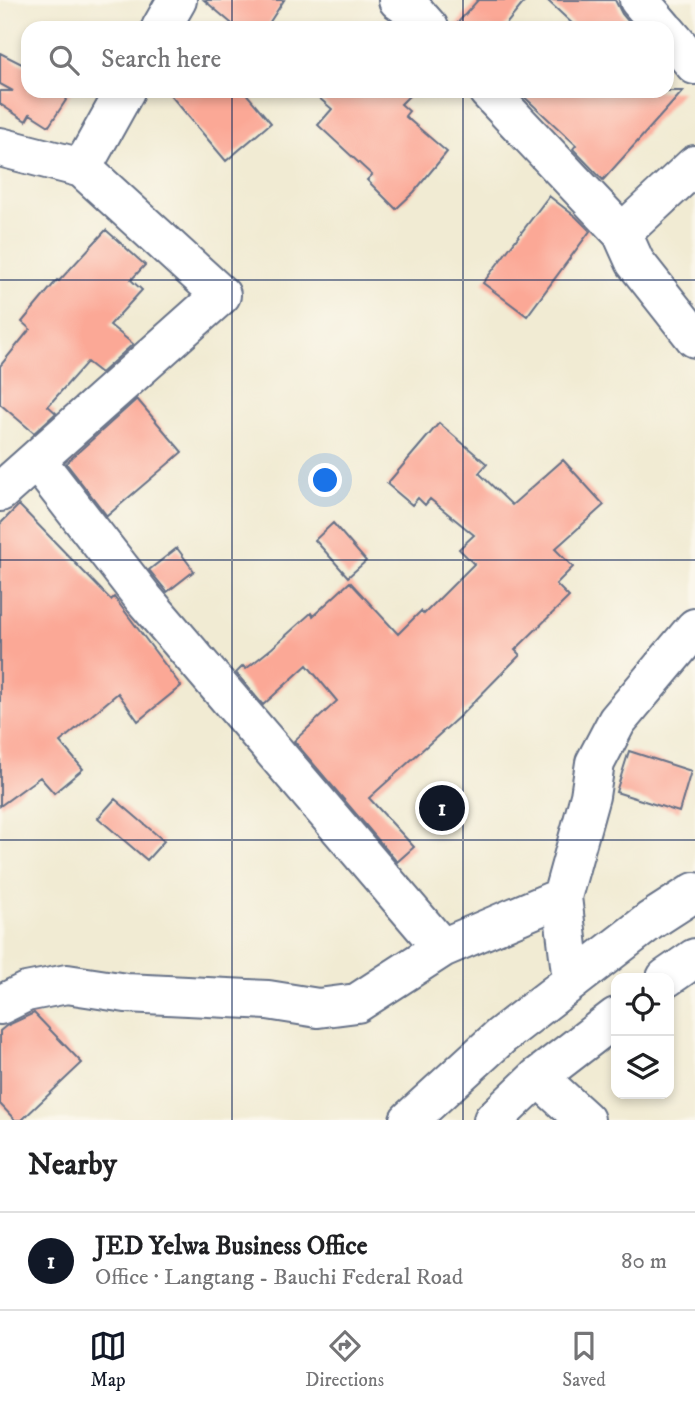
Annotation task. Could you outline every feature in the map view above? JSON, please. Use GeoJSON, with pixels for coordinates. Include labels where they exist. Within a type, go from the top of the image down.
{"type":"FeatureCollection","features":[{"type":"Feature","properties":{"kind":"street"},"geometry":{"type":"LineString","coordinates":[[165,21],[177,0]]}},
{"type":"Feature","properties":{"kind":"street"},"geometry":{"type":"LineString","coordinates":[[398,0],[423,21]]}},
{"type":"Feature","properties":{"kind":"street"},"geometry":{"type":"LineString","coordinates":[[639,0],[657,21]]}},
{"type":"Feature","properties":{"kind":"street"},"geometry":{"type":"LineString","coordinates":[[674,40],[695,65]]}},
{"type":"Feature","properties":{"kind":"street"},"geometry":{"type":"LineString","coordinates":[[82,168],[121,98]]}},
{"type":"Feature","properties":{"kind":"street"},"geometry":{"type":"LineString","coordinates":[[495,98],[622,233],[635,262],[695,338]]}},
{"type":"Feature","properties":{"kind":"street"},"geometry":{"type":"LineString","coordinates":[[0,147],[82,168],[221,295],[0,492]]}},
{"type":"Feature","properties":{"kind":"street"},"geometry":{"type":"LineString","coordinates":[[622,233],[695,166]]}},
{"type":"Feature","properties":{"kind":"street"},"geometry":{"type":"LineString","coordinates":[[36,460],[144,599],[442,948]]}},
{"type":"Feature","properties":{"kind":"street"},"geometry":{"type":"LineString","coordinates":[[572,981],[562,898],[590,796],[595,763],[617,721],[695,628]]}},
{"type":"Feature","properties":{"kind":"street"},"geometry":{"type":"LineString","coordinates":[[409,1120],[501,1035],[650,921],[695,892]]}},
{"type":"Feature","properties":{"kind":"street"},"geometry":{"type":"LineString","coordinates":[[0,1005],[26,992],[67,984],[126,993],[268,1000],[318,1008],[356,1003],[442,948],[562,898]]}},
{"type":"Feature","properties":{"kind":"street"},"geometry":{"type":"LineString","coordinates":[[673,973],[695,958]]}},
{"type":"Feature","properties":{"kind":"street"},"geometry":{"type":"LineString","coordinates":[[493,1120],[538,1077],[611,1021]]}},
{"type":"Feature","properties":{"kind":"street"},"geometry":{"type":"LineString","coordinates":[[538,1077],[585,1120]]}},
{"type":"Feature","properties":{"kind":"building"},"geometry":{"type":"Polygon","coordinates":[[[204,0],[284,0],[270,21],[229,21],[204,0]]]}},
{"type":"Feature","properties":{"kind":"building"},"geometry":{"type":"Polygon","coordinates":[[[478,0],[526,0],[509,21],[459,21],[478,0]]]}},
{"type":"Feature","properties":{"kind":"building"},"geometry":{"type":"Polygon","coordinates":[[[547,0],[615,0],[628,21],[570,21],[547,0]]]}},
{"type":"Feature","properties":{"kind":"building"},"geometry":{"type":"Polygon","coordinates":[[[0,53],[21,64],[21,98],[67,98],[49,126],[30,114],[26,121],[0,104],[0,91],[13,91],[0,84],[0,53]]]}},
{"type":"Feature","properties":{"kind":"building"},"geometry":{"type":"Polygon","coordinates":[[[674,91],[683,91],[603,180],[573,149],[576,145],[526,98],[674,98],[674,91]]]}},
{"type":"Feature","properties":{"kind":"building"},"geometry":{"type":"Polygon","coordinates":[[[173,98],[250,98],[271,123],[226,161],[173,98]]]}},
{"type":"Feature","properties":{"kind":"building"},"geometry":{"type":"Polygon","coordinates":[[[319,98],[407,98],[401,104],[409,111],[405,116],[447,152],[396,209],[367,180],[372,175],[318,125],[332,109],[319,98]]]}},
{"type":"Feature","properties":{"kind":"building"},"geometry":{"type":"Polygon","coordinates":[[[549,196],[590,231],[527,316],[483,283],[549,196]]]}},
{"type":"Feature","properties":{"kind":"building"},"geometry":{"type":"Polygon","coordinates":[[[106,230],[145,265],[131,280],[142,290],[110,325],[133,344],[101,373],[87,362],[48,406],[56,413],[34,433],[0,404],[0,366],[30,329],[22,322],[57,280],[59,281],[106,230]]]}},
{"type":"Feature","properties":{"kind":"building"},"geometry":{"type":"Polygon","coordinates":[[[137,399],[182,452],[107,516],[66,463],[137,399]]]}},
{"type":"Feature","properties":{"kind":"building"},"geometry":{"type":"Polygon","coordinates":[[[439,423],[487,464],[479,473],[512,505],[563,460],[604,505],[555,549],[573,567],[556,584],[569,597],[515,650],[520,655],[461,715],[369,798],[414,847],[397,862],[294,741],[337,701],[307,665],[263,705],[236,673],[243,666],[246,669],[311,613],[313,616],[350,582],[398,634],[421,611],[424,614],[474,564],[459,549],[474,535],[430,499],[425,505],[418,498],[412,505],[387,484],[439,423]]]}},
{"type":"Feature","properties":{"kind":"building"},"geometry":{"type":"Polygon","coordinates":[[[19,505],[111,600],[114,597],[181,686],[138,721],[118,693],[60,742],[83,769],[54,793],[40,777],[0,806],[0,524],[19,505]]]}},
{"type":"Feature","properties":{"kind":"building"},"geometry":{"type":"Polygon","coordinates":[[[333,523],[366,561],[348,577],[315,540],[333,523]]]}},
{"type":"Feature","properties":{"kind":"building"},"geometry":{"type":"Polygon","coordinates":[[[177,548],[194,571],[167,592],[149,570],[177,548]]]}},
{"type":"Feature","properties":{"kind":"building"},"geometry":{"type":"Polygon","coordinates":[[[629,751],[691,771],[679,812],[616,792],[629,751]]]}},
{"type":"Feature","properties":{"kind":"building"},"geometry":{"type":"Polygon","coordinates":[[[115,799],[164,841],[147,860],[98,818],[115,799]]]}},
{"type":"Feature","properties":{"kind":"building"},"geometry":{"type":"Polygon","coordinates":[[[34,1013],[82,1063],[22,1120],[15,1120],[0,1104],[0,1031],[34,1013]]]}},
{"type":"Feature","properties":{"kind":"place","name":"JED Yelwa Business Office"},"geometry":{"type":"Point","coordinates":[442,808]}}]}
